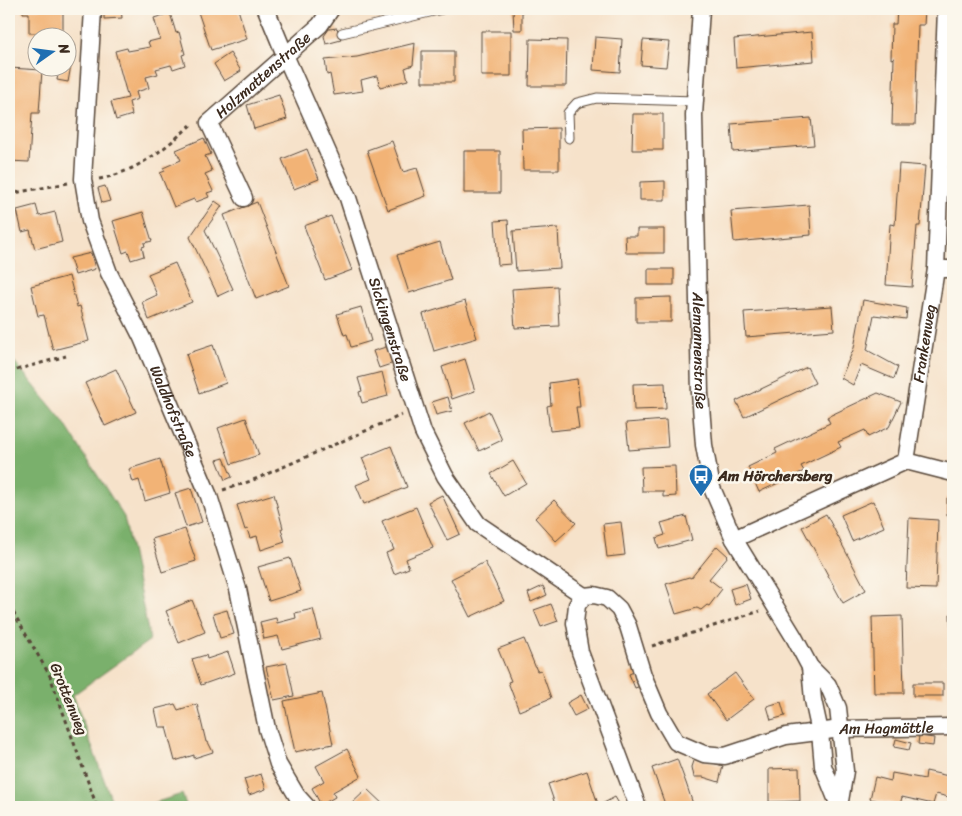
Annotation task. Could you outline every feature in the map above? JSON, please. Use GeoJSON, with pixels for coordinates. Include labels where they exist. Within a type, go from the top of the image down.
{"type":"FeatureCollection","features":[{"type":"Feature","properties":{"kind":"street","name":"Waldhofstraße"},"geometry":{"type":"LineString","coordinates":[[93,9],[90,221],[109,273],[142,338],[209,496],[238,589],[267,729],[275,755],[278,764],[297,796],[307,807]]}},
{"type":"Feature","properties":{"kind":"street","name":"Sickingenstraße"},"geometry":{"type":"LineString","coordinates":[[266,9],[348,198],[423,432],[445,476],[478,524],[584,596]]}},
{"type":"Feature","properties":{"kind":"street","name":"Holzmattenstraße"},"geometry":{"type":"LineString","coordinates":[[244,198],[209,123],[320,25],[331,9]]}},
{"type":"Feature","properties":{"kind":"street","name":"Alemannenstraße"},"geometry":{"type":"LineString","coordinates":[[701,9],[694,101],[700,393],[704,445],[712,488],[734,539],[810,667],[828,685],[838,708],[845,771],[839,807]]}},
{"type":"Feature","properties":{"kind":"street","name":"Frankenweg"},"geometry":{"type":"LineString","coordinates":[[906,461],[936,269],[948,14]]}},
{"type":"Feature","properties":{"kind":"street"},"geometry":{"type":"LineString","coordinates":[[936,269],[953,269]]}},
{"type":"Feature","properties":{"kind":"street"},"geometry":{"type":"LineString","coordinates":[[734,539],[906,461],[953,473]]}},
{"type":"Feature","properties":{"kind":"street"},"geometry":{"type":"LineString","coordinates":[[638,807],[580,652],[575,623],[577,605],[584,596],[594,594],[607,598],[619,609],[628,626],[643,675],[659,713],[676,742],[704,754],[725,756],[786,736],[820,732]]}},
{"type":"Feature","properties":{"kind":"street","name":"Alemannenstraße"},"geometry":{"type":"LineString","coordinates":[[810,667],[823,766],[839,807]]}},
{"type":"Feature","properties":{"kind":"street","name":"Am Hagmättle"},"geometry":{"type":"LineString","coordinates":[[820,732],[841,729],[953,727]]}},
{"type":"Feature","properties":{"kind":"lane"},"geometry":{"type":"LineString","coordinates":[[342,33],[442,9]]}},
{"type":"Feature","properties":{"kind":"lane"},"geometry":{"type":"LineString","coordinates":[[569,138],[568,113],[577,103],[597,98],[694,101]]}},
{"type":"Feature","properties":{"kind":"path"},"geometry":{"type":"LineString","coordinates":[[9,194],[90,180],[128,171],[175,140],[188,127]]}},
{"type":"Feature","properties":{"kind":"path"},"geometry":{"type":"LineString","coordinates":[[9,372],[66,356]]}},
{"type":"Feature","properties":{"kind":"path"},"geometry":{"type":"LineString","coordinates":[[220,491],[251,481],[404,414]]}},
{"type":"Feature","properties":{"kind":"path","name":"Grottenweg"},"geometry":{"type":"LineString","coordinates":[[9,605],[50,676],[97,807]]}},
{"type":"Feature","properties":{"kind":"path"},"geometry":{"type":"LineString","coordinates":[[654,645],[775,606]]}},
{"type":"Feature","properties":{"kind":"green space"},"geometry":{"type":"Polygon","coordinates":[[[9,355],[63,421],[124,517],[150,640],[73,695],[114,807],[9,807],[9,355]]]}},
{"type":"Feature","properties":{"kind":"green space"},"geometry":{"type":"Polygon","coordinates":[[[182,794],[187,807],[141,807],[182,794]]]}},
{"type":"Feature","properties":{"kind":"building"},"geometry":{"type":"Polygon","coordinates":[[[23,9],[63,9],[63,28],[29,28],[29,13],[23,13],[23,9]]]}},
{"type":"Feature","properties":{"kind":"building"},"geometry":{"type":"Polygon","coordinates":[[[104,9],[121,9],[122,18],[104,19],[104,9]]]}},
{"type":"Feature","properties":{"kind":"building"},"geometry":{"type":"Polygon","coordinates":[[[197,9],[238,9],[247,39],[211,50],[197,9]]]}},
{"type":"Feature","properties":{"kind":"building"},"geometry":{"type":"Polygon","coordinates":[[[897,9],[925,9],[924,25],[918,25],[915,125],[892,125],[894,58],[891,59],[892,24],[896,24],[897,9]]]}},
{"type":"Feature","properties":{"kind":"building"},"geometry":{"type":"Polygon","coordinates":[[[513,10],[522,10],[522,30],[514,30],[513,10]]]}},
{"type":"Feature","properties":{"kind":"building"},"geometry":{"type":"Polygon","coordinates":[[[170,13],[176,33],[179,32],[185,54],[182,55],[185,65],[173,69],[171,65],[156,69],[158,74],[146,77],[149,88],[136,92],[138,99],[129,102],[132,115],[116,120],[111,102],[128,98],[115,51],[127,48],[128,51],[150,47],[148,42],[160,39],[154,18],[170,13]]]}},
{"type":"Feature","properties":{"kind":"building"},"geometry":{"type":"Polygon","coordinates":[[[337,28],[341,40],[326,44],[324,36],[329,29],[337,28]]]}},
{"type":"Feature","properties":{"kind":"building"},"geometry":{"type":"Polygon","coordinates":[[[481,31],[511,31],[511,76],[481,76],[481,31]]]}},
{"type":"Feature","properties":{"kind":"building"},"geometry":{"type":"Polygon","coordinates":[[[812,32],[814,61],[736,68],[734,39],[812,32]]]}},
{"type":"Feature","properties":{"kind":"building"},"geometry":{"type":"Polygon","coordinates":[[[595,37],[622,39],[620,72],[593,70],[595,37]]]}},
{"type":"Feature","properties":{"kind":"building"},"geometry":{"type":"Polygon","coordinates":[[[530,39],[567,40],[566,86],[529,86],[530,39]]]}},
{"type":"Feature","properties":{"kind":"building"},"geometry":{"type":"Polygon","coordinates":[[[643,40],[669,42],[666,67],[641,65],[643,40]]]}},
{"type":"Feature","properties":{"kind":"building"},"geometry":{"type":"Polygon","coordinates":[[[415,43],[413,65],[405,68],[408,80],[380,87],[376,76],[361,80],[363,91],[334,95],[330,74],[327,75],[325,60],[357,57],[415,43]]]}},
{"type":"Feature","properties":{"kind":"building"},"geometry":{"type":"Polygon","coordinates":[[[422,51],[454,51],[454,82],[422,82],[422,51]]]}},
{"type":"Feature","properties":{"kind":"building"},"geometry":{"type":"Polygon","coordinates":[[[230,53],[241,71],[224,81],[214,64],[230,53]]]}},
{"type":"Feature","properties":{"kind":"building"},"geometry":{"type":"Polygon","coordinates":[[[9,68],[28,69],[28,78],[41,78],[39,113],[32,113],[29,162],[9,161],[9,68]]]}},
{"type":"Feature","properties":{"kind":"building"},"geometry":{"type":"Polygon","coordinates":[[[57,78],[69,78],[68,82],[57,80],[57,78]]]}},
{"type":"Feature","properties":{"kind":"building"},"geometry":{"type":"Polygon","coordinates":[[[279,95],[287,119],[254,129],[247,105],[279,95]]]}},
{"type":"Feature","properties":{"kind":"building"},"geometry":{"type":"Polygon","coordinates":[[[633,114],[663,114],[663,150],[632,150],[633,114]]]}},
{"type":"Feature","properties":{"kind":"building"},"geometry":{"type":"Polygon","coordinates":[[[811,118],[814,145],[733,152],[731,124],[811,118]]]}},
{"type":"Feature","properties":{"kind":"building"},"geometry":{"type":"Polygon","coordinates":[[[559,128],[559,170],[523,170],[522,129],[559,128]]]}},
{"type":"Feature","properties":{"kind":"building"},"geometry":{"type":"Polygon","coordinates":[[[204,138],[211,154],[205,156],[212,171],[205,174],[213,191],[207,193],[209,197],[196,202],[194,199],[174,207],[160,173],[165,171],[163,168],[181,160],[176,150],[204,138]]]}},
{"type":"Feature","properties":{"kind":"building"},"geometry":{"type":"Polygon","coordinates":[[[392,141],[403,172],[417,168],[426,196],[388,210],[367,150],[392,141]]]}},
{"type":"Feature","properties":{"kind":"building"},"geometry":{"type":"Polygon","coordinates":[[[307,149],[319,179],[294,189],[282,159],[307,149]]]}},
{"type":"Feature","properties":{"kind":"building"},"geometry":{"type":"Polygon","coordinates":[[[464,151],[500,151],[500,193],[464,193],[464,151]]]}},
{"type":"Feature","properties":{"kind":"building"},"geometry":{"type":"Polygon","coordinates":[[[899,164],[925,166],[920,226],[917,226],[912,287],[886,285],[890,224],[895,225],[899,164]]]}},
{"type":"Feature","properties":{"kind":"building"},"geometry":{"type":"Polygon","coordinates":[[[665,181],[665,200],[640,200],[640,182],[665,181]]]}},
{"type":"Feature","properties":{"kind":"building"},"geometry":{"type":"Polygon","coordinates":[[[105,186],[110,201],[102,203],[98,188],[105,186]]]}},
{"type":"Feature","properties":{"kind":"building"},"geometry":{"type":"Polygon","coordinates":[[[215,201],[222,206],[205,230],[233,289],[218,296],[190,237],[215,201]]]}},
{"type":"Feature","properties":{"kind":"building"},"geometry":{"type":"Polygon","coordinates":[[[257,202],[289,286],[256,299],[224,215],[257,202]]]}},
{"type":"Feature","properties":{"kind":"building"},"geometry":{"type":"Polygon","coordinates":[[[36,205],[39,216],[55,212],[62,242],[35,249],[30,230],[22,232],[17,210],[36,205]]]}},
{"type":"Feature","properties":{"kind":"building"},"geometry":{"type":"Polygon","coordinates":[[[809,205],[811,235],[734,242],[731,211],[809,205]]]}},
{"type":"Feature","properties":{"kind":"building"},"geometry":{"type":"Polygon","coordinates":[[[143,212],[152,241],[144,243],[145,246],[142,247],[144,256],[131,260],[128,251],[123,253],[113,221],[143,212]]]}},
{"type":"Feature","properties":{"kind":"building"},"geometry":{"type":"Polygon","coordinates":[[[331,216],[352,270],[325,280],[304,226],[331,216]]]}},
{"type":"Feature","properties":{"kind":"building"},"geometry":{"type":"Polygon","coordinates":[[[508,220],[511,264],[498,265],[495,221],[508,220]]]}},
{"type":"Feature","properties":{"kind":"building"},"geometry":{"type":"Polygon","coordinates":[[[558,228],[560,268],[516,271],[513,231],[558,228]]]}},
{"type":"Feature","properties":{"kind":"building"},"geometry":{"type":"Polygon","coordinates":[[[637,229],[664,229],[664,253],[626,253],[625,236],[637,236],[637,229]]]}},
{"type":"Feature","properties":{"kind":"building"},"geometry":{"type":"Polygon","coordinates":[[[440,242],[451,280],[409,293],[397,255],[440,242]]]}},
{"type":"Feature","properties":{"kind":"building"},"geometry":{"type":"Polygon","coordinates":[[[91,253],[95,269],[75,275],[70,258],[91,253]]]}},
{"type":"Feature","properties":{"kind":"building"},"geometry":{"type":"Polygon","coordinates":[[[175,263],[192,302],[149,320],[142,302],[157,295],[148,274],[175,263]]]}},
{"type":"Feature","properties":{"kind":"building"},"geometry":{"type":"Polygon","coordinates":[[[648,269],[674,269],[674,285],[648,285],[648,269]]]}},
{"type":"Feature","properties":{"kind":"building"},"geometry":{"type":"Polygon","coordinates":[[[69,276],[77,307],[80,306],[89,341],[53,350],[44,315],[38,316],[31,286],[69,276]]]}},
{"type":"Feature","properties":{"kind":"building"},"geometry":{"type":"Polygon","coordinates":[[[557,286],[559,326],[515,328],[512,289],[557,286]]]}},
{"type":"Feature","properties":{"kind":"building"},"geometry":{"type":"Polygon","coordinates":[[[671,297],[671,322],[636,322],[636,298],[671,297]]]}},
{"type":"Feature","properties":{"kind":"building"},"geometry":{"type":"Polygon","coordinates":[[[863,300],[907,308],[906,319],[874,315],[867,350],[898,367],[894,379],[861,365],[853,385],[841,378],[854,348],[863,300]]]}},
{"type":"Feature","properties":{"kind":"building"},"geometry":{"type":"Polygon","coordinates":[[[465,301],[477,338],[434,351],[423,314],[465,301]]]}},
{"type":"Feature","properties":{"kind":"building"},"geometry":{"type":"Polygon","coordinates":[[[832,306],[834,330],[746,337],[744,312],[832,306]]]}},
{"type":"Feature","properties":{"kind":"building"},"geometry":{"type":"Polygon","coordinates":[[[361,307],[371,341],[351,347],[347,334],[344,335],[337,314],[361,307]]]}},
{"type":"Feature","properties":{"kind":"building"},"geometry":{"type":"Polygon","coordinates":[[[213,345],[226,383],[199,393],[186,354],[213,345]]]}},
{"type":"Feature","properties":{"kind":"building"},"geometry":{"type":"Polygon","coordinates":[[[389,346],[394,363],[379,368],[373,351],[389,346]]]}},
{"type":"Feature","properties":{"kind":"building"},"geometry":{"type":"Polygon","coordinates":[[[465,359],[475,391],[452,399],[442,367],[465,359]]]}},
{"type":"Feature","properties":{"kind":"building"},"geometry":{"type":"Polygon","coordinates":[[[807,367],[815,383],[744,417],[736,401],[807,367]]]}},
{"type":"Feature","properties":{"kind":"building"},"geometry":{"type":"Polygon","coordinates":[[[116,369],[136,412],[105,426],[85,383],[116,369]]]}},
{"type":"Feature","properties":{"kind":"building"},"geometry":{"type":"Polygon","coordinates":[[[382,372],[388,396],[362,403],[359,392],[362,391],[358,378],[382,372]]]}},
{"type":"Feature","properties":{"kind":"building"},"geometry":{"type":"Polygon","coordinates":[[[577,379],[580,407],[576,407],[579,428],[550,431],[547,406],[551,405],[549,383],[577,379]]]}},
{"type":"Feature","properties":{"kind":"building"},"geometry":{"type":"Polygon","coordinates":[[[665,383],[666,409],[634,410],[633,384],[665,383]]]}},
{"type":"Feature","properties":{"kind":"building"},"geometry":{"type":"Polygon","coordinates":[[[878,393],[901,402],[889,427],[868,437],[865,430],[838,442],[841,447],[801,466],[804,471],[759,492],[748,467],[777,453],[775,449],[830,423],[827,417],[878,393]]]}},
{"type":"Feature","properties":{"kind":"building"},"geometry":{"type":"Polygon","coordinates":[[[448,397],[452,411],[436,415],[432,402],[448,397]]]}},
{"type":"Feature","properties":{"kind":"building"},"geometry":{"type":"Polygon","coordinates":[[[489,411],[502,440],[479,451],[465,423],[489,411]]]}},
{"type":"Feature","properties":{"kind":"building"},"geometry":{"type":"Polygon","coordinates":[[[246,418],[259,455],[231,464],[218,428],[246,418]]]}},
{"type":"Feature","properties":{"kind":"building"},"geometry":{"type":"Polygon","coordinates":[[[666,420],[668,447],[629,450],[626,423],[666,420]]]}},
{"type":"Feature","properties":{"kind":"building"},"geometry":{"type":"Polygon","coordinates":[[[391,446],[407,487],[364,504],[356,485],[371,479],[362,458],[391,446]]]}},
{"type":"Feature","properties":{"kind":"building"},"geometry":{"type":"Polygon","coordinates":[[[224,458],[232,477],[225,480],[217,460],[224,458]]]}},
{"type":"Feature","properties":{"kind":"building"},"geometry":{"type":"Polygon","coordinates":[[[160,459],[170,493],[145,501],[139,480],[133,482],[129,469],[160,459]]]}},
{"type":"Feature","properties":{"kind":"building"},"geometry":{"type":"Polygon","coordinates":[[[513,461],[526,483],[504,496],[491,474],[513,461]]]}},
{"type":"Feature","properties":{"kind":"building"},"geometry":{"type":"Polygon","coordinates":[[[675,466],[676,496],[663,497],[663,491],[642,491],[641,467],[675,466]]]}},
{"type":"Feature","properties":{"kind":"building"},"geometry":{"type":"Polygon","coordinates":[[[191,488],[202,522],[186,527],[175,493],[191,488]]]}},
{"type":"Feature","properties":{"kind":"building"},"geometry":{"type":"Polygon","coordinates":[[[274,494],[285,542],[261,550],[257,536],[250,538],[247,529],[245,530],[237,505],[274,494]]]}},
{"type":"Feature","properties":{"kind":"building"},"geometry":{"type":"Polygon","coordinates":[[[442,495],[460,534],[447,540],[428,502],[442,495]]]}},
{"type":"Feature","properties":{"kind":"building"},"geometry":{"type":"Polygon","coordinates":[[[947,498],[953,498],[953,515],[947,515],[947,498]]]}},
{"type":"Feature","properties":{"kind":"building"},"geometry":{"type":"Polygon","coordinates":[[[554,500],[576,523],[556,541],[535,518],[554,500]]]}},
{"type":"Feature","properties":{"kind":"building"},"geometry":{"type":"Polygon","coordinates":[[[873,501],[884,527],[852,541],[841,515],[873,501]]]}},
{"type":"Feature","properties":{"kind":"building"},"geometry":{"type":"Polygon","coordinates":[[[416,507],[433,548],[406,559],[409,568],[394,574],[386,553],[394,550],[382,521],[416,507]]]}},
{"type":"Feature","properties":{"kind":"building"},"geometry":{"type":"Polygon","coordinates":[[[826,514],[866,590],[843,603],[802,527],[826,514]]]}},
{"type":"Feature","properties":{"kind":"building"},"geometry":{"type":"Polygon","coordinates":[[[686,516],[692,540],[659,549],[656,538],[665,535],[661,523],[686,516]]]}},
{"type":"Feature","properties":{"kind":"building"},"geometry":{"type":"Polygon","coordinates":[[[909,518],[938,520],[936,589],[906,588],[909,518]]]}},
{"type":"Feature","properties":{"kind":"building"},"geometry":{"type":"Polygon","coordinates":[[[621,522],[625,555],[607,557],[603,524],[621,522]]]}},
{"type":"Feature","properties":{"kind":"building"},"geometry":{"type":"Polygon","coordinates":[[[185,529],[196,561],[162,572],[152,539],[185,529]]]}},
{"type":"Feature","properties":{"kind":"building"},"geometry":{"type":"Polygon","coordinates":[[[717,546],[728,556],[709,579],[722,589],[709,606],[707,605],[701,610],[697,608],[676,614],[666,584],[691,578],[717,546]]]}},
{"type":"Feature","properties":{"kind":"building"},"geometry":{"type":"Polygon","coordinates":[[[290,558],[301,591],[269,601],[258,567],[290,558]]]}},
{"type":"Feature","properties":{"kind":"building"},"geometry":{"type":"Polygon","coordinates":[[[485,562],[504,601],[470,617],[451,579],[485,562]]]}},
{"type":"Feature","properties":{"kind":"building"},"geometry":{"type":"Polygon","coordinates":[[[746,584],[751,599],[735,605],[730,589],[746,584]]]}},
{"type":"Feature","properties":{"kind":"building"},"geometry":{"type":"Polygon","coordinates":[[[543,586],[547,595],[531,602],[528,593],[543,586]]]}},
{"type":"Feature","properties":{"kind":"building"},"geometry":{"type":"Polygon","coordinates":[[[192,600],[205,632],[179,643],[166,611],[192,600]]]}},
{"type":"Feature","properties":{"kind":"building"},"geometry":{"type":"Polygon","coordinates":[[[551,604],[558,621],[541,627],[534,610],[551,604]]]}},
{"type":"Feature","properties":{"kind":"building"},"geometry":{"type":"Polygon","coordinates":[[[313,609],[321,639],[282,649],[278,636],[264,639],[260,622],[276,618],[277,623],[296,618],[295,613],[313,609]]]}},
{"type":"Feature","properties":{"kind":"building"},"geometry":{"type":"Polygon","coordinates":[[[227,610],[234,634],[220,638],[213,614],[227,610]]]}},
{"type":"Feature","properties":{"kind":"building"},"geometry":{"type":"Polygon","coordinates":[[[950,614],[953,614],[953,668],[952,668],[950,614]]]}},
{"type":"Feature","properties":{"kind":"building"},"geometry":{"type":"Polygon","coordinates":[[[902,616],[904,693],[874,693],[872,617],[902,616]]]}},
{"type":"Feature","properties":{"kind":"building"},"geometry":{"type":"Polygon","coordinates":[[[524,639],[537,671],[541,670],[551,698],[519,711],[508,682],[511,681],[498,649],[524,639]]]}},
{"type":"Feature","properties":{"kind":"building"},"geometry":{"type":"Polygon","coordinates":[[[228,652],[235,673],[201,685],[192,659],[206,655],[207,659],[228,652]]]}},
{"type":"Feature","properties":{"kind":"building"},"geometry":{"type":"Polygon","coordinates":[[[287,663],[294,696],[274,700],[266,667],[287,663]]]}},
{"type":"Feature","properties":{"kind":"building"},"geometry":{"type":"Polygon","coordinates":[[[636,671],[641,686],[635,688],[629,674],[636,671]]]}},
{"type":"Feature","properties":{"kind":"building"},"geometry":{"type":"Polygon","coordinates":[[[735,673],[754,699],[726,720],[707,694],[735,673]]]}},
{"type":"Feature","properties":{"kind":"building"},"geometry":{"type":"Polygon","coordinates":[[[913,683],[943,683],[943,696],[913,696],[913,683]]]}},
{"type":"Feature","properties":{"kind":"building"},"geometry":{"type":"Polygon","coordinates":[[[322,693],[333,744],[295,752],[284,701],[322,693]]]}},
{"type":"Feature","properties":{"kind":"building"},"geometry":{"type":"Polygon","coordinates":[[[581,695],[588,709],[574,716],[567,703],[581,695]]]}},
{"type":"Feature","properties":{"kind":"building"},"geometry":{"type":"Polygon","coordinates":[[[781,702],[785,716],[771,720],[767,706],[781,702]]]}},
{"type":"Feature","properties":{"kind":"building"},"geometry":{"type":"Polygon","coordinates":[[[175,704],[178,710],[197,704],[206,742],[208,742],[213,752],[175,761],[166,727],[159,727],[155,709],[175,704]]]}},
{"type":"Feature","properties":{"kind":"building"},"geometry":{"type":"Polygon","coordinates":[[[919,736],[934,738],[933,746],[918,744],[919,736]]]}},
{"type":"Feature","properties":{"kind":"building"},"geometry":{"type":"Polygon","coordinates":[[[896,739],[911,743],[909,750],[894,747],[896,739]]]}},
{"type":"Feature","properties":{"kind":"building"},"geometry":{"type":"Polygon","coordinates":[[[347,749],[361,776],[333,792],[335,797],[321,805],[312,788],[324,781],[316,766],[347,749]]]}},
{"type":"Feature","properties":{"kind":"building"},"geometry":{"type":"Polygon","coordinates":[[[695,758],[723,766],[719,782],[703,777],[694,777],[692,767],[695,758]]]}},
{"type":"Feature","properties":{"kind":"building"},"geometry":{"type":"Polygon","coordinates":[[[677,759],[694,807],[666,807],[652,768],[677,759]]]}},
{"type":"Feature","properties":{"kind":"building"},"geometry":{"type":"Polygon","coordinates":[[[799,768],[800,801],[769,802],[769,769],[799,768]]]}},
{"type":"Feature","properties":{"kind":"building"},"geometry":{"type":"Polygon","coordinates":[[[587,771],[599,807],[556,807],[548,784],[587,771]]]}},
{"type":"Feature","properties":{"kind":"building"},"geometry":{"type":"Polygon","coordinates":[[[926,771],[953,777],[953,798],[936,794],[933,804],[902,797],[900,805],[870,799],[875,777],[891,781],[892,773],[925,779],[926,771]]]}},
{"type":"Feature","properties":{"kind":"building"},"geometry":{"type":"Polygon","coordinates":[[[261,774],[266,789],[249,795],[244,779],[261,774]]]}},
{"type":"Feature","properties":{"kind":"building"},"geometry":{"type":"Polygon","coordinates":[[[367,789],[386,807],[348,807],[367,789]]]}},
{"type":"Feature","properties":{"kind":"building"},"geometry":{"type":"Polygon","coordinates":[[[615,797],[621,807],[604,807],[602,804],[615,797]]]}},
{"type":"Feature","properties":{"kind":"place","name":"Am Hörchersberg"},"geometry":{"type":"Point","coordinates":[701,497]}}]}
